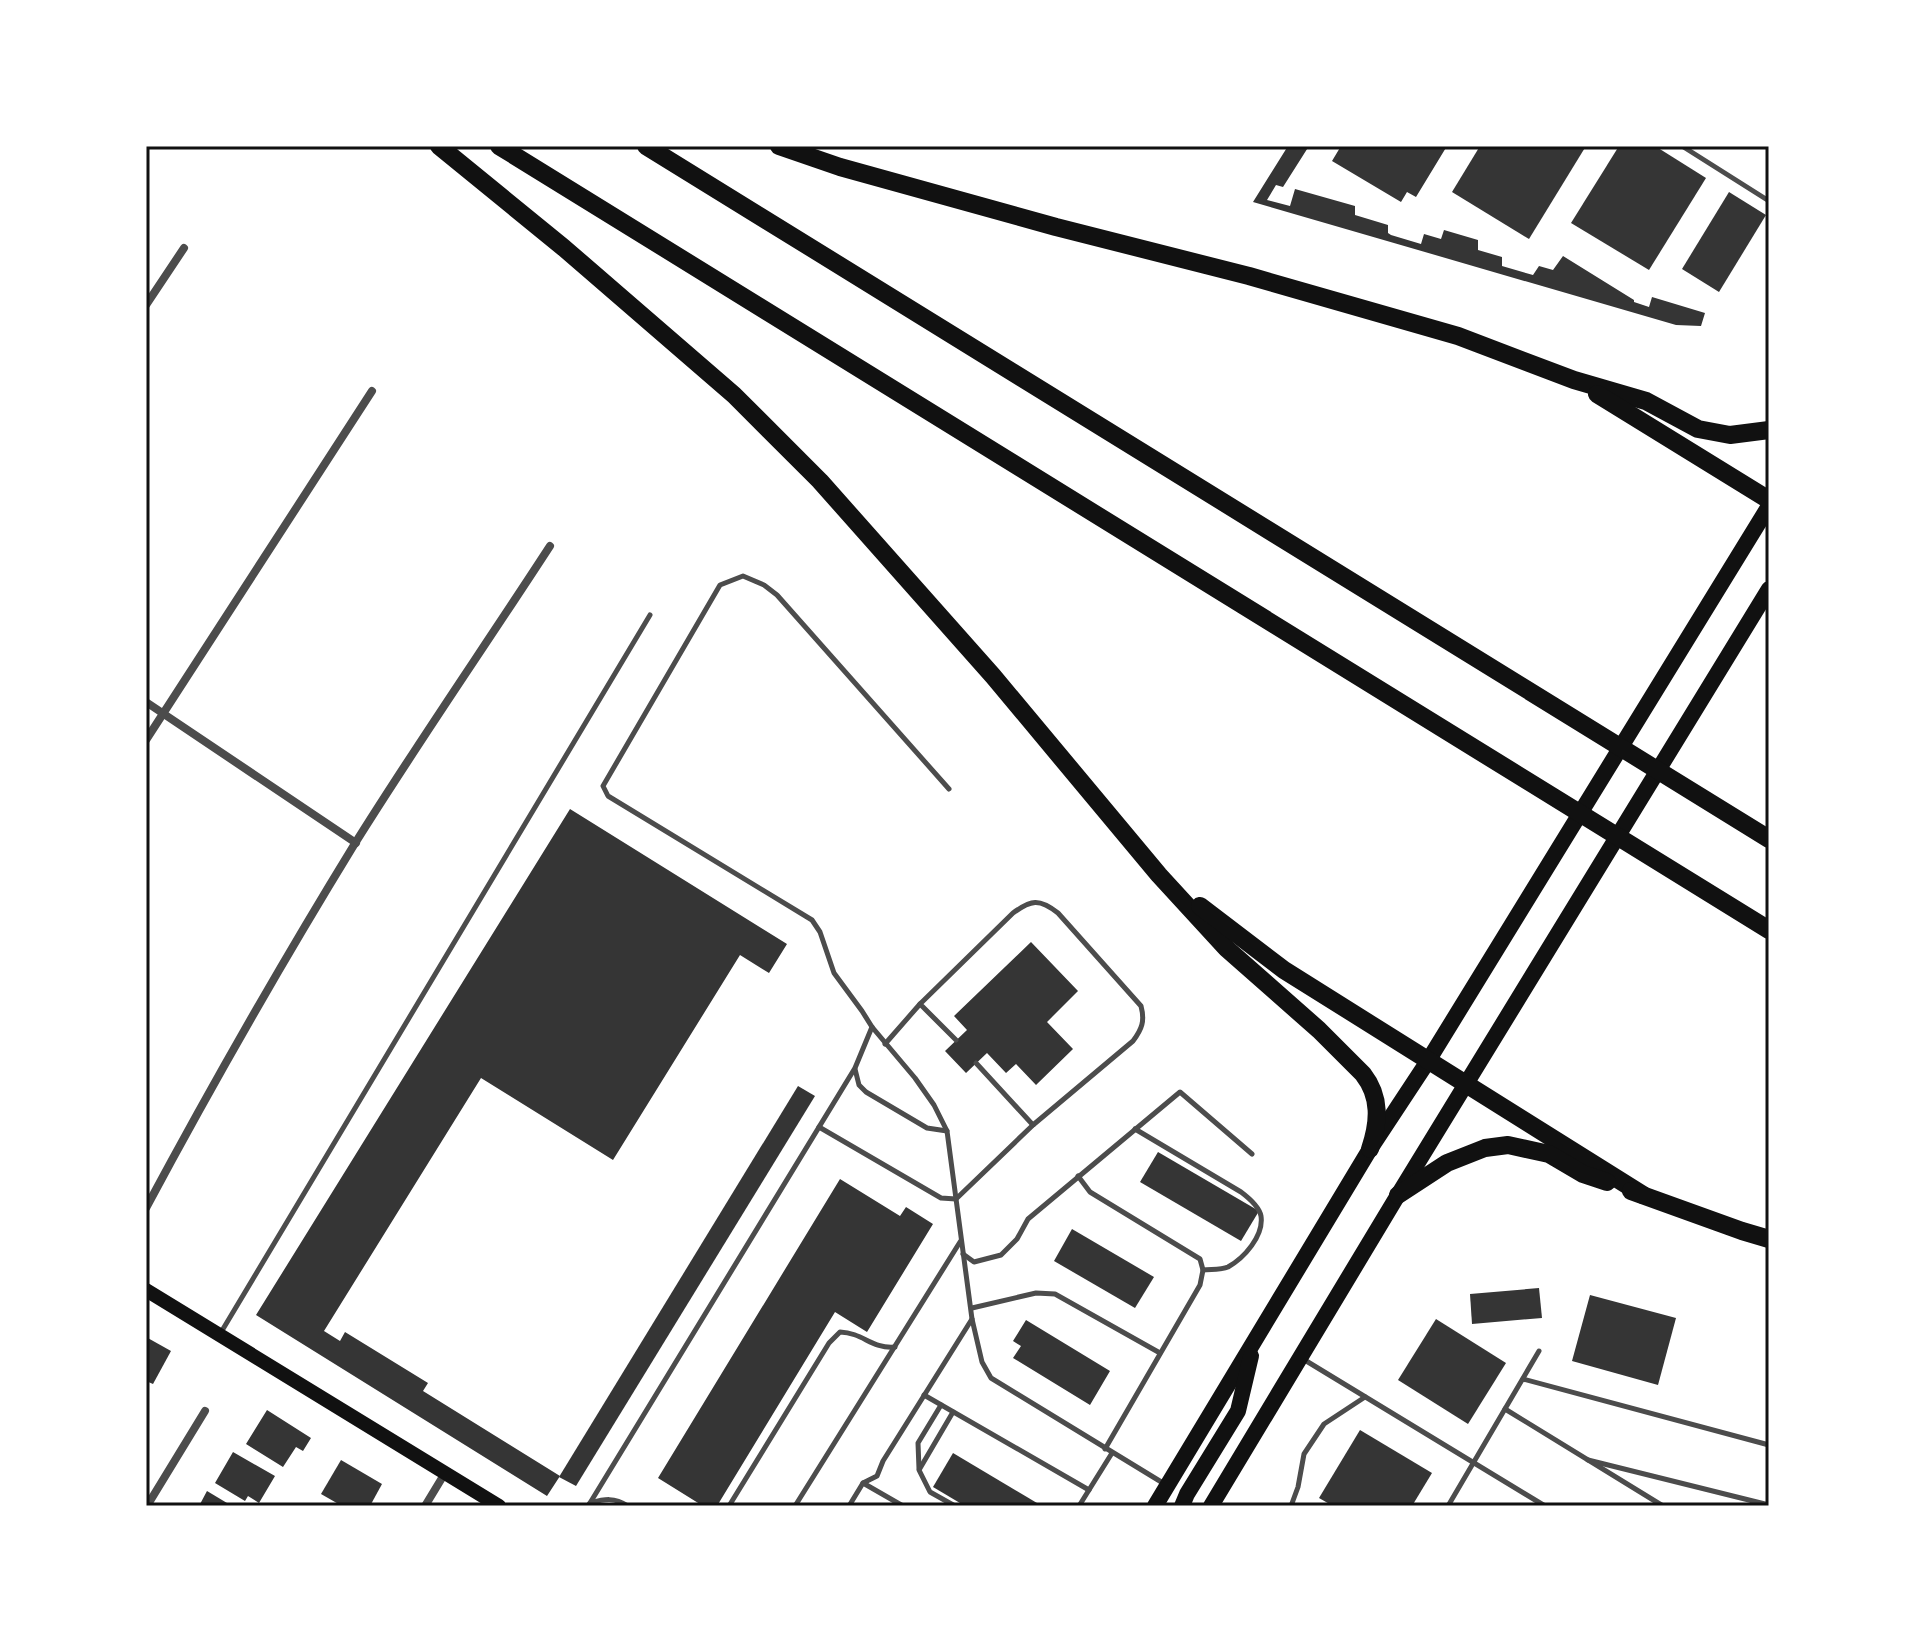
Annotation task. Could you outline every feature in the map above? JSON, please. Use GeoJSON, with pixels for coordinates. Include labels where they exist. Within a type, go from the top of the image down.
{"type":"FeatureCollection","features":[{"type":"Feature","properties":{"kind":"highway"},"geometry":{"type":"LineString","coordinates":[[439,146],[564,248],[734,395],[820,481],[993,676],[1159,875],[1226,948],[1319,1030],[1368,1080],[1377,1102],[1377,1127],[1370,1149]]}},
{"type":"Feature","properties":{"kind":"highway"},"geometry":{"type":"LineString","coordinates":[[499,146],[1769,930]]}},
{"type":"Feature","properties":{"kind":"highway"},"geometry":{"type":"LineString","coordinates":[[646,146],[1769,839]]}},
{"type":"Feature","properties":{"kind":"highway"},"geometry":{"type":"LineString","coordinates":[[779,146],[840,167],[1249,276],[1458,336],[1574,380],[1646,401],[1698,429],[1730,435],[1769,430]]}},
{"type":"Feature","properties":{"kind":"highway"},"geometry":{"type":"LineString","coordinates":[[1574,380],[1769,503]]}},
{"type":"Feature","properties":{"kind":"highway"},"geometry":{"type":"LineString","coordinates":[[1159,875],[1284,970],[1643,1195]]}},
{"type":"Feature","properties":{"kind":"highway"},"geometry":{"type":"LineString","coordinates":[[1398,1195],[1447,1163],[1485,1148],[1508,1145],[1549,1154],[1583,1174],[1769,1239]]}},
{"type":"Feature","properties":{"kind":"main road"},"geometry":{"type":"LineString","coordinates":[[1155,1506],[1370,1149],[1428,1061],[1769,503]]}},
{"type":"Feature","properties":{"kind":"main road"},"geometry":{"type":"LineString","coordinates":[[1211,1506],[1769,589]]}},
{"type":"Feature","properties":{"kind":"main road"},"geometry":{"type":"LineString","coordinates":[[146,1290],[499,1506]]}},
{"type":"Feature","properties":{"kind":"main road"},"geometry":{"type":"LineString","coordinates":[[1182,1506],[1238,1411],[1254,1342]]}},
{"type":"Feature","properties":{"kind":"street"},"geometry":{"type":"LineString","coordinates":[[146,305],[184,248]]}},
{"type":"Feature","properties":{"kind":"street"},"geometry":{"type":"LineString","coordinates":[[146,740],[372,391]]}},
{"type":"Feature","properties":{"kind":"street"},"geometry":{"type":"LineString","coordinates":[[146,1208],[210,1090],[356,843],[550,546]]}},
{"type":"Feature","properties":{"kind":"street"},"geometry":{"type":"LineString","coordinates":[[146,702],[356,843]]}},
{"type":"Feature","properties":{"kind":"street"},"geometry":{"type":"LineString","coordinates":[[147,1506],[205,1411]]}},
{"type":"Feature","properties":{"kind":"street"},"geometry":{"type":"LineString","coordinates":[[425,1506],[445,1473]]}},
{"type":"Feature","properties":{"kind":"lane"},"geometry":{"type":"LineString","coordinates":[[1682,146],[1769,201]]}},
{"type":"Feature","properties":{"kind":"lane"},"geometry":{"type":"LineString","coordinates":[[949,789],[777,595],[743,576],[720,585],[603,786],[608,796],[812,920],[820,932],[834,973],[885,1044],[915,1078],[947,1131],[972,1319],[982,1362],[991,1378],[1167,1486]]}},
{"type":"Feature","properties":{"kind":"lane"},"geometry":{"type":"LineString","coordinates":[[219,1335],[650,615]]}},
{"type":"Feature","properties":{"kind":"lane"},"geometry":{"type":"LineString","coordinates":[[819,1127],[941,1198],[956,1199],[1033,1125],[1133,1041],[1144,1018],[1141,1006],[1058,913],[1036,902],[1026,904],[1013,913],[920,1004],[885,1044]]}},
{"type":"Feature","properties":{"kind":"lane"},"geometry":{"type":"LineString","coordinates":[[920,1004],[956,1040]]}},
{"type":"Feature","properties":{"kind":"lane"},"geometry":{"type":"LineString","coordinates":[[589,1504],[855,1068],[872,1027]]}},
{"type":"Feature","properties":{"kind":"lane"},"geometry":{"type":"LineString","coordinates":[[976,1063],[1033,1125]]}},
{"type":"Feature","properties":{"kind":"lane"},"geometry":{"type":"LineString","coordinates":[[855,1068],[859,1085],[866,1092],[927,1128],[947,1131]]}},
{"type":"Feature","properties":{"kind":"lane"},"geometry":{"type":"LineString","coordinates":[[963,1254],[974,1262],[1001,1255],[1017,1239],[1028,1219],[1180,1092],[1252,1154]]}},
{"type":"Feature","properties":{"kind":"lane"},"geometry":{"type":"LineString","coordinates":[[1135,1129],[1241,1192],[1252,1200],[1261,1215],[1259,1231],[1251,1247],[1241,1257],[1225,1269],[1203,1270]]}},
{"type":"Feature","properties":{"kind":"lane"},"geometry":{"type":"LineString","coordinates":[[1078,1176],[1090,1192],[1200,1259],[1203,1270],[1200,1285],[1105,1449]]}},
{"type":"Feature","properties":{"kind":"lane"},"geometry":{"type":"LineString","coordinates":[[795,1506],[961,1242]]}},
{"type":"Feature","properties":{"kind":"lane"},"geometry":{"type":"LineString","coordinates":[[972,1308],[1036,1293],[1055,1294],[1160,1353]]}},
{"type":"Feature","properties":{"kind":"lane"},"geometry":{"type":"LineString","coordinates":[[849,1506],[863,1483],[877,1476],[883,1461],[972,1319]]}},
{"type":"Feature","properties":{"kind":"lane"},"geometry":{"type":"LineString","coordinates":[[729,1506],[829,1343],[840,1332],[853,1332],[882,1348],[895,1347]]}},
{"type":"Feature","properties":{"kind":"lane"},"geometry":{"type":"LineString","coordinates":[[1448,1506],[1539,1351]]}},
{"type":"Feature","properties":{"kind":"lane"},"geometry":{"type":"LineString","coordinates":[[1300,1357],[1545,1506]]}},
{"type":"Feature","properties":{"kind":"lane"},"geometry":{"type":"LineString","coordinates":[[1523,1379],[1769,1445]]}},
{"type":"Feature","properties":{"kind":"lane"},"geometry":{"type":"LineString","coordinates":[[924,1395],[1089,1490]]}},
{"type":"Feature","properties":{"kind":"lane"},"geometry":{"type":"LineString","coordinates":[[1291,1506],[1304,1454],[1324,1424],[1365,1397]]}},
{"type":"Feature","properties":{"kind":"lane"},"geometry":{"type":"LineString","coordinates":[[941,1405],[918,1443],[919,1470],[930,1492],[955,1506]]}},
{"type":"Feature","properties":{"kind":"lane"},"geometry":{"type":"LineString","coordinates":[[1505,1409],[1663,1506]]}},
{"type":"Feature","properties":{"kind":"lane"},"geometry":{"type":"LineString","coordinates":[[919,1470],[953,1412]]}},
{"type":"Feature","properties":{"kind":"lane"},"geometry":{"type":"LineString","coordinates":[[1079,1506],[1112,1453]]}},
{"type":"Feature","properties":{"kind":"lane"},"geometry":{"type":"LineString","coordinates":[[1588,1460],[1769,1505]]}},
{"type":"Feature","properties":{"kind":"lane"},"geometry":{"type":"LineString","coordinates":[[863,1483],[903,1506]]}},
{"type":"Feature","properties":{"kind":"lane"},"geometry":{"type":"LineString","coordinates":[[589,1504],[608,1498],[628,1506]]}},
{"type":"Feature","properties":{"kind":"building"},"geometry":{"type":"Polygon","coordinates":[[[1288,146],[1309,146],[1283,187],[1276,185],[1267,200],[1290,206],[1295,189],[1355,206],[1355,215],[1388,225],[1391,235],[1421,244],[1424,234],[1441,239],[1444,230],[1478,240],[1478,250],[1502,257],[1502,266],[1533,275],[1539,266],[1553,270],[1563,256],[1634,302],[1649,307],[1652,297],[1705,313],[1701,326],[1676,325],[1253,202],[1288,146]]]}},
{"type":"Feature","properties":{"kind":"building"},"geometry":{"type":"Polygon","coordinates":[[[1341,146],[1447,146],[1416,197],[1407,192],[1401,202],[1332,161],[1341,146]]]}},
{"type":"Feature","properties":{"kind":"building"},"geometry":{"type":"Polygon","coordinates":[[[1480,146],[1586,146],[1529,239],[1452,192],[1480,146]]]}},
{"type":"Feature","properties":{"kind":"building"},"geometry":{"type":"Polygon","coordinates":[[[1619,146],[1655,146],[1706,178],[1649,270],[1571,223],[1619,146]]]}},
{"type":"Feature","properties":{"kind":"building"},"geometry":{"type":"Polygon","coordinates":[[[1729,192],[1766,215],[1719,292],[1682,269],[1729,192]]]}},
{"type":"Feature","properties":{"kind":"building"},"geometry":{"type":"Polygon","coordinates":[[[570,809],[787,944],[769,973],[740,955],[613,1160],[481,1078],[324,1331],[340,1341],[345,1332],[428,1383],[423,1391],[560,1476],[547,1496],[256,1315],[570,809]]]}},
{"type":"Feature","properties":{"kind":"building"},"geometry":{"type":"Polygon","coordinates":[[[1031,942],[1078,991],[1047,1022],[1073,1049],[1036,1085],[1016,1064],[1006,1073],[987,1053],[966,1073],[945,1051],[967,1030],[954,1016],[1031,942]]]}},
{"type":"Feature","properties":{"kind":"building"},"geometry":{"type":"Polygon","coordinates":[[[798,1086],[815,1096],[576,1486],[559,1477],[798,1086]]]}},
{"type":"Feature","properties":{"kind":"building"},"geometry":{"type":"Polygon","coordinates":[[[1158,1152],[1259,1211],[1241,1241],[1140,1182],[1158,1152]]]}},
{"type":"Feature","properties":{"kind":"building"},"geometry":{"type":"Polygon","coordinates":[[[840,1179],[900,1216],[906,1207],[933,1224],[867,1332],[835,1312],[717,1506],[703,1506],[658,1478],[840,1179]]]}},
{"type":"Feature","properties":{"kind":"building"},"geometry":{"type":"Polygon","coordinates":[[[1072,1229],[1154,1277],[1135,1308],[1054,1261],[1072,1229]]]}},
{"type":"Feature","properties":{"kind":"building"},"geometry":{"type":"Polygon","coordinates":[[[1539,1288],[1542,1318],[1472,1324],[1470,1294],[1539,1288]]]}},
{"type":"Feature","properties":{"kind":"building"},"geometry":{"type":"Polygon","coordinates":[[[1590,1295],[1676,1318],[1658,1385],[1572,1361],[1590,1295]]]}},
{"type":"Feature","properties":{"kind":"building"},"geometry":{"type":"Polygon","coordinates":[[[1436,1319],[1506,1363],[1468,1424],[1398,1380],[1436,1319]]]}},
{"type":"Feature","properties":{"kind":"building"},"geometry":{"type":"Polygon","coordinates":[[[1026,1320],[1110,1371],[1090,1405],[1013,1358],[1021,1346],[1013,1341],[1026,1320]]]}},
{"type":"Feature","properties":{"kind":"building"},"geometry":{"type":"Polygon","coordinates":[[[146,1337],[171,1351],[153,1384],[146,1381],[146,1337]]]}},
{"type":"Feature","properties":{"kind":"building"},"geometry":{"type":"Polygon","coordinates":[[[267,1410],[311,1438],[303,1451],[296,1447],[283,1467],[246,1444],[267,1410]]]}},
{"type":"Feature","properties":{"kind":"building"},"geometry":{"type":"Polygon","coordinates":[[[1360,1430],[1432,1473],[1412,1506],[1333,1506],[1319,1498],[1360,1430]]]}},
{"type":"Feature","properties":{"kind":"building"},"geometry":{"type":"Polygon","coordinates":[[[233,1452],[275,1476],[259,1503],[248,1496],[245,1501],[215,1483],[233,1452]]]}},
{"type":"Feature","properties":{"kind":"building"},"geometry":{"type":"Polygon","coordinates":[[[953,1453],[1037,1503],[1035,1506],[965,1506],[933,1487],[953,1453]]]}},
{"type":"Feature","properties":{"kind":"building"},"geometry":{"type":"Polygon","coordinates":[[[341,1460],[382,1484],[370,1506],[342,1506],[321,1494],[341,1460]]]}},
{"type":"Feature","properties":{"kind":"building"},"geometry":{"type":"Polygon","coordinates":[[[207,1491],[232,1506],[199,1506],[207,1491]]]}}]}
